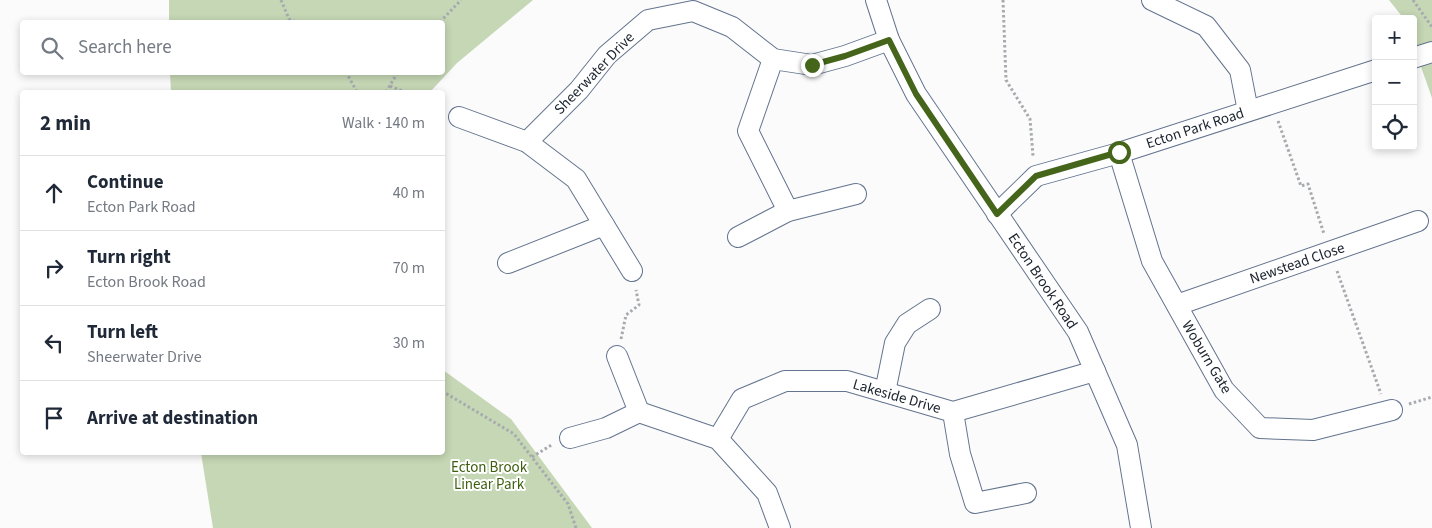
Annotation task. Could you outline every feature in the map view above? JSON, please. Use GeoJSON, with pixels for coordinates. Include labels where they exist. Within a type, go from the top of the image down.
{"type":"FeatureCollection","features":[{"type":"Feature","properties":{"kind":"street","name":"Ecton Brook Road"},"geometry":{"type":"LineString","coordinates":[[876,0],[889,40],[916,94],[1078,332],[1127,445],[1141,528]]}},
{"type":"Feature","properties":{"kind":"street"},"geometry":{"type":"LineString","coordinates":[[1152,0],[1206,26],[1240,70],[1248,111]]}},
{"type":"Feature","properties":{"kind":"street","name":"Sheerwater Drive"},"geometry":{"type":"LineString","coordinates":[[527,142],[579,90],[607,55],[648,20],[693,11],[732,27],[773,58],[812,65],[845,56],[889,40]]}},
{"type":"Feature","properties":{"kind":"street"},"geometry":{"type":"LineString","coordinates":[[1417,57],[1432,52]]}},
{"type":"Feature","properties":{"kind":"street"},"geometry":{"type":"LineString","coordinates":[[773,58],[748,131],[788,211]]}},
{"type":"Feature","properties":{"kind":"street","name":"Ecton Park Road"},"geometry":{"type":"LineString","coordinates":[[997,214],[1036,176],[1119,152],[1372,71]]}},
{"type":"Feature","properties":{"kind":"street"},"geometry":{"type":"LineString","coordinates":[[459,117],[527,142],[576,179],[632,271]]}},
{"type":"Feature","properties":{"kind":"street","name":"Woburn Gate"},"geometry":{"type":"LineString","coordinates":[[1119,152],[1152,261],[1224,390],[1260,428],[1313,430],[1390,410]]}},
{"type":"Feature","properties":{"kind":"street"},"geometry":{"type":"LineString","coordinates":[[738,237],[788,211],[856,194]]}},
{"type":"Feature","properties":{"kind":"street","name":"Newstead Close"},"geometry":{"type":"LineString","coordinates":[[1177,305],[1418,221]]}},
{"type":"Feature","properties":{"kind":"street"},"geometry":{"type":"LineString","coordinates":[[508,263],[604,225]]}},
{"type":"Feature","properties":{"kind":"street"},"geometry":{"type":"LineString","coordinates":[[885,392],[895,343],[906,324],[930,309]]}},
{"type":"Feature","properties":{"kind":"street"},"geometry":{"type":"LineString","coordinates":[[618,356],[639,412]]}},
{"type":"Feature","properties":{"kind":"street","name":"Lakeside Drive"},"geometry":{"type":"LineString","coordinates":[[718,439],[742,399],[784,381],[847,381],[953,412],[1095,371]]}},
{"type":"Feature","properties":{"kind":"street"},"geometry":{"type":"LineString","coordinates":[[570,438],[606,428],[639,412],[718,439],[767,493],[780,528]]}},
{"type":"Feature","properties":{"kind":"street","name":"Lakeside Drive"},"geometry":{"type":"LineString","coordinates":[[953,412],[960,454],[975,503],[1026,493]]}},
{"type":"Feature","properties":{"kind":"path"},"geometry":{"type":"LineString","coordinates":[[281,0],[289,19],[291,20]]}},
{"type":"Feature","properties":{"kind":"path"},"geometry":{"type":"LineString","coordinates":[[442,20],[461,0]]}},
{"type":"Feature","properties":{"kind":"path"},"geometry":{"type":"LineString","coordinates":[[1004,0],[1006,80],[1030,119],[1032,154],[1044,174]]}},
{"type":"Feature","properties":{"kind":"path"},"geometry":{"type":"LineString","coordinates":[[1413,0],[1432,27]]}},
{"type":"Feature","properties":{"kind":"path"},"geometry":{"type":"LineString","coordinates":[[348,75],[356,90]]}},
{"type":"Feature","properties":{"kind":"path"},"geometry":{"type":"LineString","coordinates":[[387,90],[396,75]]}},
{"type":"Feature","properties":{"kind":"path"},"geometry":{"type":"LineString","coordinates":[[390,86],[400,90]]}},
{"type":"Feature","properties":{"kind":"path"},"geometry":{"type":"LineString","coordinates":[[1271,103],[1301,186],[1308,184],[1330,251],[1390,410]]}},
{"type":"Feature","properties":{"kind":"path"},"geometry":{"type":"LineString","coordinates":[[618,356],[626,315],[639,305],[632,271]]}},
{"type":"Feature","properties":{"kind":"path"},"geometry":{"type":"LineString","coordinates":[[445,393],[514,434],[568,504],[576,528]]}},
{"type":"Feature","properties":{"kind":"green space"},"geometry":{"type":"Polygon","coordinates":[[[169,0],[533,0],[457,63],[432,90],[171,90],[170,75],[445,75],[445,20],[169,20],[169,0]]]}},
{"type":"Feature","properties":{"kind":"green space"},"geometry":{"type":"Polygon","coordinates":[[[1389,0],[1432,0],[1432,98],[1417,55],[1417,15],[1401,15],[1389,0]]]}},
{"type":"Feature","properties":{"kind":"green space","name":"Ecton Brook Linear Park"},"geometry":{"type":"Polygon","coordinates":[[[445,371],[511,419],[592,528],[213,528],[201,455],[445,455],[445,371]]]}},
{"type":"Feature","properties":{"kind":"route"},"geometry":{"type":"LineString","coordinates":[[812,65],[845,56],[889,40],[916,94],[997,214],[1036,176],[1119,152]]}}]}
